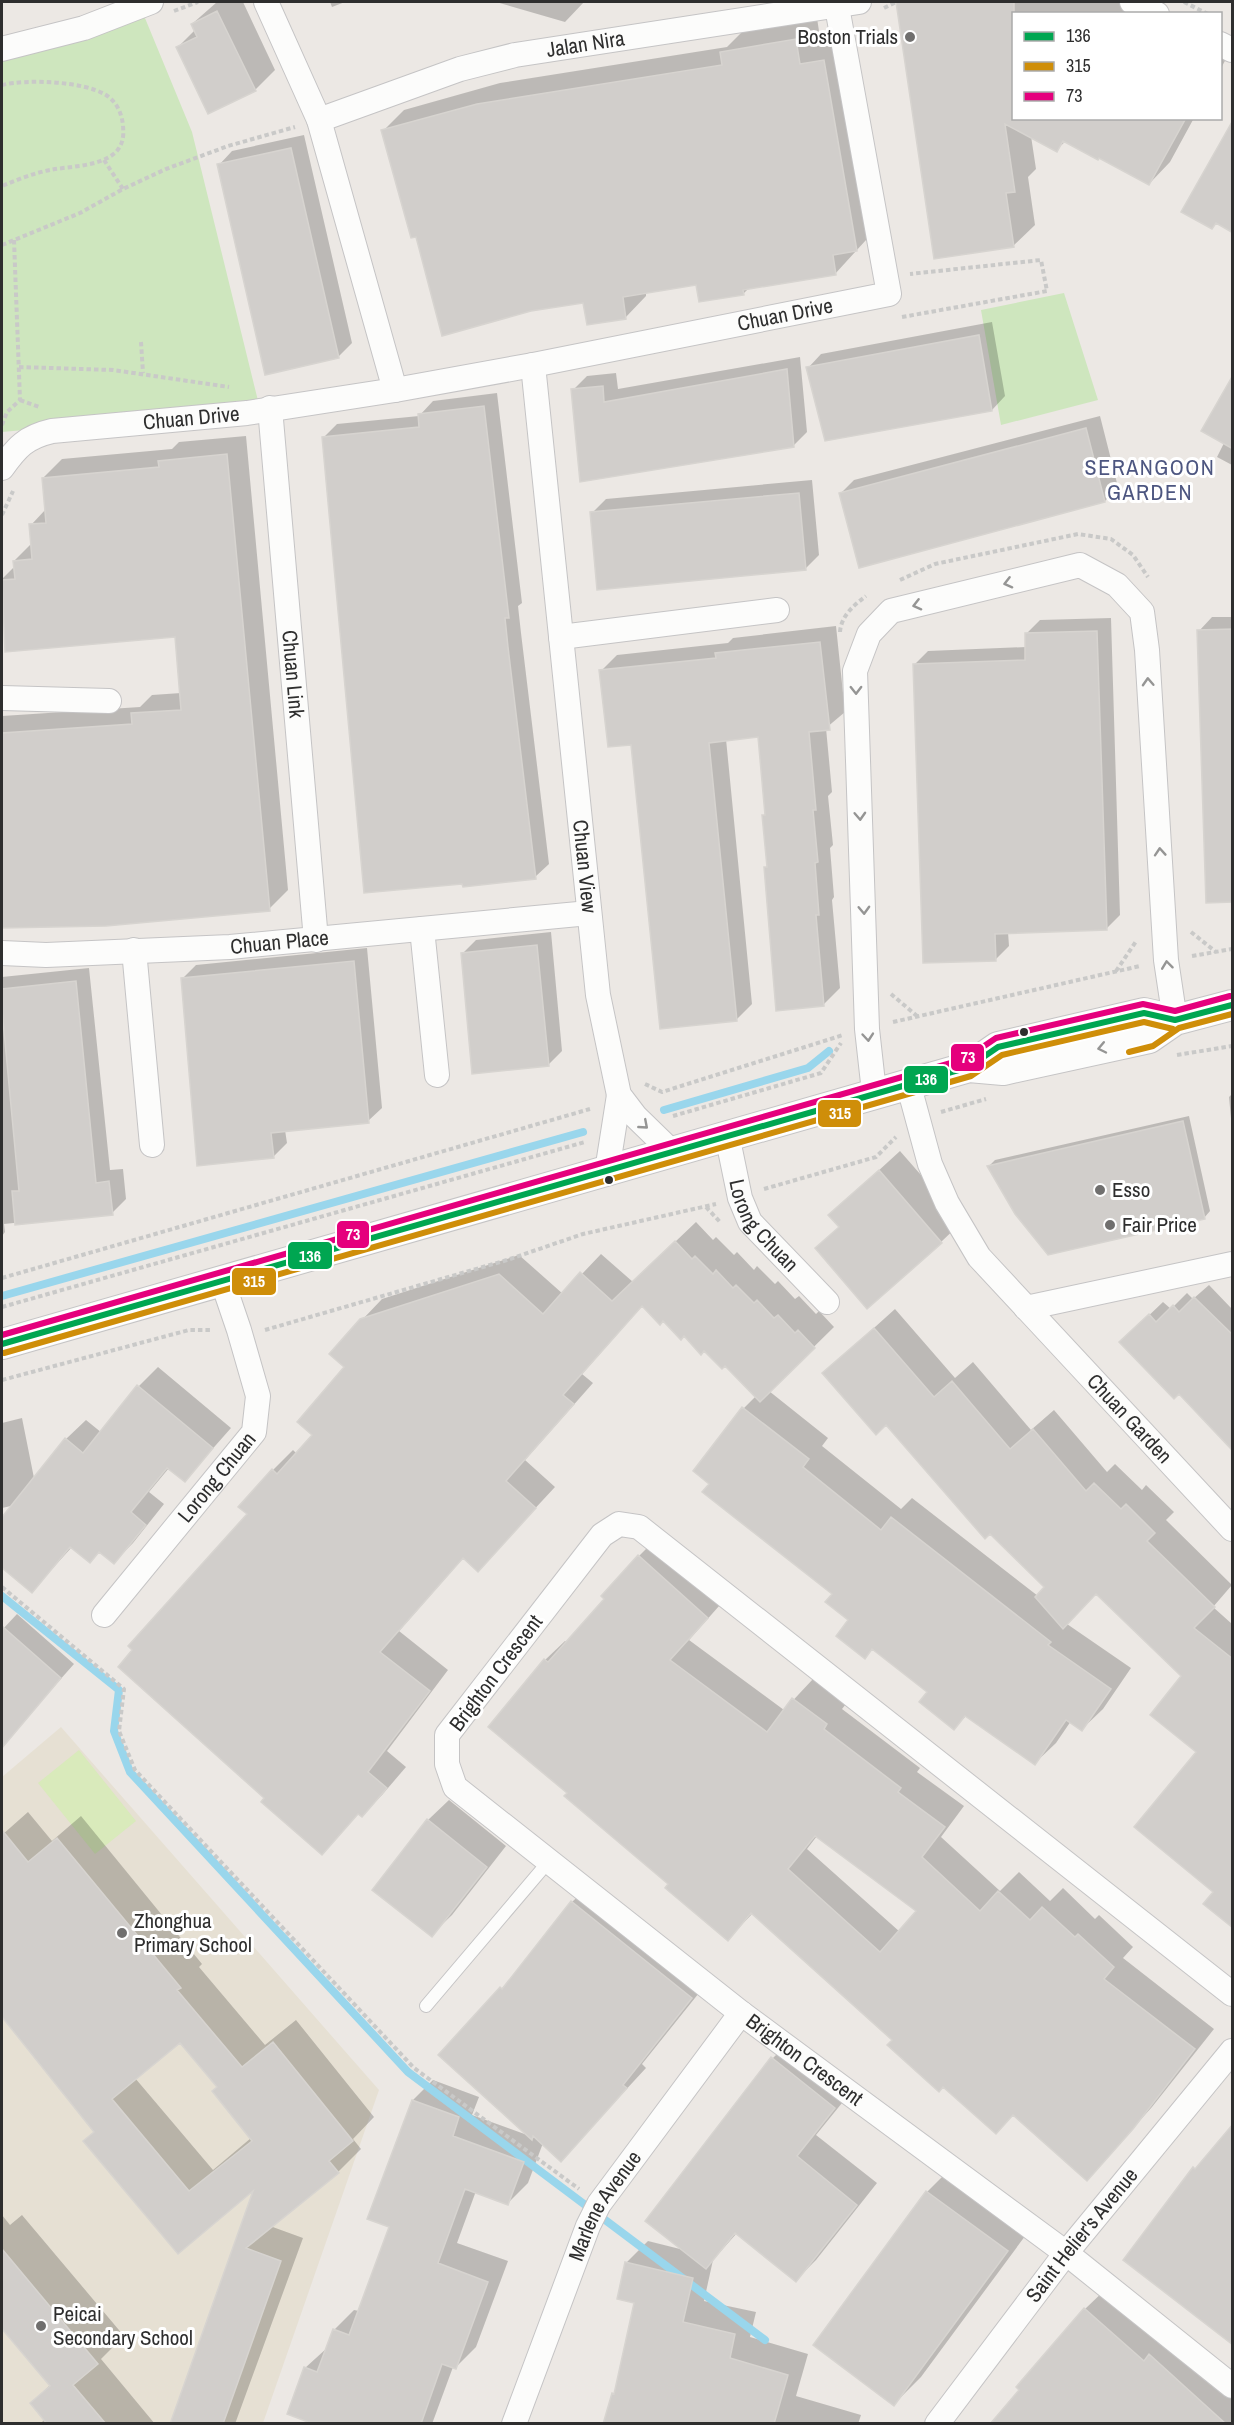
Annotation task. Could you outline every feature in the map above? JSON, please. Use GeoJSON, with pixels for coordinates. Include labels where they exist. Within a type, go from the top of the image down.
{"type":"FeatureCollection","features":[{"type":"Feature","properties":{"kind":"street"},"geometry":{"type":"LineString","coordinates":[[2,49],[84,28],[151,2]]}},
{"type":"Feature","properties":{"kind":"street"},"geometry":{"type":"LineString","coordinates":[[266,2],[319,120],[395,390]]}},
{"type":"Feature","properties":{"kind":"street"},"geometry":{"type":"LineString","coordinates":[[1132,2],[1153,12]]}},
{"type":"Feature","properties":{"kind":"street"},"geometry":{"type":"LineString","coordinates":[[848,4],[885,277]]}},
{"type":"Feature","properties":{"kind":"street","name":"Jalan Nira"},"geometry":{"type":"LineString","coordinates":[[319,120],[460,69],[515,55],[848,4]]}},
{"type":"Feature","properties":{"kind":"street","name":"Chuan Drive"},"geometry":{"type":"LineString","coordinates":[[2,468],[18,446],[45,433],[259,411],[395,390],[533,365],[889,294],[885,277]]}},
{"type":"Feature","properties":{"kind":"street","name":"Chuan View"},"geometry":{"type":"LineString","coordinates":[[533,365],[598,995],[629,1088],[635,1116],[672,1152]]}},
{"type":"Feature","properties":{"kind":"street","name":"Chuan Link"},"geometry":{"type":"LineString","coordinates":[[259,411],[316,940]]}},
{"type":"Feature","properties":{"kind":"street"},"geometry":{"type":"LineString","coordinates":[[874,1092],[858,1031],[855,671],[869,634],[891,611],[1080,565],[1117,585],[1142,612],[1147,650],[1166,960],[1175,1020]]}},
{"type":"Feature","properties":{"kind":"street"},"geometry":{"type":"LineString","coordinates":[[561,637],[777,610]]}},
{"type":"Feature","properties":{"kind":"street"},"geometry":{"type":"LineString","coordinates":[[2,698],[109,701]]}},
{"type":"Feature","properties":{"kind":"street","name":"Chuan Place"},"geometry":{"type":"LineString","coordinates":[[2,952],[46,955],[230,947],[589,913]]}},
{"type":"Feature","properties":{"kind":"street"},"geometry":{"type":"LineString","coordinates":[[423,929],[437,1075]]}},
{"type":"Feature","properties":{"kind":"street"},"geometry":{"type":"LineString","coordinates":[[134,950],[152,1145]]}},
{"type":"Feature","properties":{"kind":"street"},"geometry":{"type":"LineString","coordinates":[[2,1344],[874,1092],[969,1067],[998,1047],[1144,1013],[1175,1020],[1233,1005]]}},
{"type":"Feature","properties":{"kind":"street","name":"Chuan Garden"},"geometry":{"type":"LineString","coordinates":[[908,1083],[916,1120],[930,1164],[947,1203],[979,1257],[1233,1529]]}},
{"type":"Feature","properties":{"kind":"street","name":"Chuan View"},"geometry":{"type":"LineString","coordinates":[[607,1171],[629,1088]]}},
{"type":"Feature","properties":{"kind":"street","name":"Lorong Chuan"},"geometry":{"type":"LineString","coordinates":[[727,1135],[740,1198],[750,1222],[827,1302]]}},
{"type":"Feature","properties":{"kind":"street"},"geometry":{"type":"LineString","coordinates":[[1026,1308],[1233,1264]]}},
{"type":"Feature","properties":{"kind":"street","name":"Lorong Chuan"},"geometry":{"type":"LineString","coordinates":[[104,1615],[254,1432],[258,1396],[222,1280]]}},
{"type":"Feature","properties":{"kind":"street","name":"Brighton Crescent"},"geometry":{"type":"LineString","coordinates":[[1233,1994],[639,1527],[619,1524],[602,1535],[447,1735],[447,1764],[455,1787],[741,2013],[1066,2253],[1233,2386]]}},
{"type":"Feature","properties":{"kind":"street","name":"Marlene Avenue"},"geometry":{"type":"LineString","coordinates":[[514,2424],[588,2226],[604,2196],[741,2013]]}},
{"type":"Feature","properties":{"kind":"street","name":"Saint Helier's Avenue"},"geometry":{"type":"LineString","coordinates":[[937,2424],[1066,2253],[1233,2051]]}},
{"type":"Feature","properties":{"kind":"lane"},"geometry":{"type":"LineString","coordinates":[[426,2006],[549,1861]]}},
{"type":"Feature","properties":{"kind":"path"},"geometry":{"type":"LineString","coordinates":[[1184,2],[1204,12]]}},
{"type":"Feature","properties":{"kind":"path"},"geometry":{"type":"LineString","coordinates":[[2,85],[30,81],[46,82],[81,87],[106,95],[120,112],[124,137],[118,150],[104,160],[48,170],[2,186]]}},
{"type":"Feature","properties":{"kind":"path"},"geometry":{"type":"LineString","coordinates":[[2,245],[80,213],[166,169],[228,146],[319,120]]}},
{"type":"Feature","properties":{"kind":"path"},"geometry":{"type":"LineString","coordinates":[[104,160],[123,189]]}},
{"type":"Feature","properties":{"kind":"path"},"geometry":{"type":"LineString","coordinates":[[2,425],[7,412],[20,400],[14,240]]}},
{"type":"Feature","properties":{"kind":"path"},"geometry":{"type":"LineString","coordinates":[[885,277],[1041,260],[1043,274]]}},
{"type":"Feature","properties":{"kind":"path"},"geometry":{"type":"LineString","coordinates":[[141,342],[143,373]]}},
{"type":"Feature","properties":{"kind":"path"},"geometry":{"type":"LineString","coordinates":[[19,367],[143,373],[225,385],[259,411]]}},
{"type":"Feature","properties":{"kind":"path"},"geometry":{"type":"LineString","coordinates":[[892,583],[935,564],[1078,534],[1111,539],[1133,555],[1151,581]]}},
{"type":"Feature","properties":{"kind":"path"},"geometry":{"type":"LineString","coordinates":[[840,637],[841,626],[852,606],[870,593]]}},
{"type":"Feature","properties":{"kind":"path"},"geometry":{"type":"LineString","coordinates":[[1186,928],[1216,951]]}},
{"type":"Feature","properties":{"kind":"path"},"geometry":{"type":"LineString","coordinates":[[1115,972],[1137,942],[1137,930]]}},
{"type":"Feature","properties":{"kind":"path"},"geometry":{"type":"LineString","coordinates":[[629,1088],[662,1092],[858,1031],[917,1016],[1166,960],[1233,949]]}},
{"type":"Feature","properties":{"kind":"path"},"geometry":{"type":"LineString","coordinates":[[889,992],[917,1016]]}},
{"type":"Feature","properties":{"kind":"path"},"geometry":{"type":"LineString","coordinates":[[672,1116],[821,1073],[858,1031]]}},
{"type":"Feature","properties":{"kind":"path"},"geometry":{"type":"LineString","coordinates":[[1169,1057],[1233,1046]]}},
{"type":"Feature","properties":{"kind":"path"},"geometry":{"type":"LineString","coordinates":[[2,1380],[189,1330],[267,1330],[507,1260],[583,1234],[740,1198],[876,1157],[916,1120],[990,1098]]}},
{"type":"Feature","properties":{"kind":"path"},"geometry":{"type":"LineString","coordinates":[[2,1278],[595,1107]]}},
{"type":"Feature","properties":{"kind":"path"},"geometry":{"type":"LineString","coordinates":[[2,1307],[586,1142]]}},
{"type":"Feature","properties":{"kind":"path"},"geometry":{"type":"LineString","coordinates":[[2,1587],[124,1689],[119,1731],[135,1770],[414,2068],[604,2196]]}},
{"type":"Feature","properties":{"kind":"shaded area","name":"Zhonghua Primary School"},"geometry":{"type":"Polygon","coordinates":[[[61,1727],[379,2090],[263,2423],[2,2424],[2,1777],[61,1727]]]}},
{"type":"Feature","properties":{"kind":"green space"},"geometry":{"type":"Polygon","coordinates":[[[140,6],[192,132],[260,409],[2,432],[2,56],[140,6]]]}},
{"type":"Feature","properties":{"kind":"green space"},"geometry":{"type":"Polygon","coordinates":[[[1064,293],[1098,400],[1001,425],[981,310],[1064,293]]]}},
{"type":"Feature","properties":{"kind":"green space"},"geometry":{"type":"Polygon","coordinates":[[[79,1750],[136,1821],[95,1854],[38,1783],[79,1750]]]}},
{"type":"Feature","properties":{"kind":"building"},"geometry":{"type":"Polygon","coordinates":[[[896,2],[1014,2],[1014,12],[1012,12],[1012,120],[1185,120],[1149,185],[1063,141],[1057,152],[1005,124],[1015,192],[1006,193],[1014,247],[934,259],[896,2]]]}},
{"type":"Feature","properties":{"kind":"building"},"geometry":{"type":"Polygon","coordinates":[[[217,11],[256,91],[208,114],[176,47],[197,37],[191,24],[217,11]]]}},
{"type":"Feature","properties":{"kind":"building"},"geometry":{"type":"Polygon","coordinates":[[[796,39],[800,64],[824,60],[857,251],[833,255],[836,275],[743,290],[744,295],[699,302],[696,285],[623,297],[626,319],[587,325],[583,303],[531,311],[442,336],[416,237],[411,238],[381,130],[477,104],[722,65],[720,52],[796,39]]]}},
{"type":"Feature","properties":{"kind":"building"},"geometry":{"type":"Polygon","coordinates":[[[1233,120],[1233,233],[1216,223],[1212,229],[1181,212],[1233,120]]]}},
{"type":"Feature","properties":{"kind":"building"},"geometry":{"type":"Polygon","coordinates":[[[291,148],[339,358],[265,375],[217,164],[291,148]]]}},
{"type":"Feature","properties":{"kind":"building"},"geometry":{"type":"Polygon","coordinates":[[[979,335],[992,411],[825,441],[806,367],[979,335]]]}},
{"type":"Feature","properties":{"kind":"building"},"geometry":{"type":"Polygon","coordinates":[[[787,369],[794,447],[580,482],[571,389],[603,386],[604,402],[787,369]]]}},
{"type":"Feature","properties":{"kind":"building"},"geometry":{"type":"Polygon","coordinates":[[[1233,375],[1233,449],[1201,431],[1233,375]]]}},
{"type":"Feature","properties":{"kind":"building"},"geometry":{"type":"Polygon","coordinates":[[[484,406],[509,618],[505,618],[508,647],[536,879],[463,887],[462,884],[364,893],[322,437],[419,427],[418,414],[484,406]]]}},
{"type":"Feature","properties":{"kind":"building"},"geometry":{"type":"Polygon","coordinates":[[[1086,428],[1105,502],[859,568],[839,493],[1086,428]]]}},
{"type":"Feature","properties":{"kind":"building"},"geometry":{"type":"Polygon","coordinates":[[[227,454],[270,911],[106,926],[2,928],[2,733],[132,724],[131,713],[181,710],[175,637],[5,652],[2,580],[15,579],[13,561],[32,559],[29,524],[46,523],[42,478],[159,467],[158,461],[227,454]]]}},
{"type":"Feature","properties":{"kind":"building"},"geometry":{"type":"Polygon","coordinates":[[[799,493],[806,570],[597,590],[590,512],[799,493]]]}},
{"type":"Feature","properties":{"kind":"building"},"geometry":{"type":"Polygon","coordinates":[[[1233,629],[1233,902],[1206,903],[1197,630],[1233,629]]]}},
{"type":"Feature","properties":{"kind":"building"},"geometry":{"type":"Polygon","coordinates":[[[1097,631],[1107,930],[995,934],[996,961],[923,963],[913,664],[1025,660],[1025,633],[1097,631]]]}},
{"type":"Feature","properties":{"kind":"building"},"geometry":{"type":"Polygon","coordinates":[[[820,642],[830,730],[809,732],[818,862],[815,863],[819,915],[816,915],[824,1006],[776,1011],[764,867],[767,867],[762,815],[765,815],[758,737],[709,743],[737,1021],[660,1029],[631,745],[608,747],[599,670],[716,658],[715,653],[820,642]]]}},
{"type":"Feature","properties":{"kind":"building"},"geometry":{"type":"Polygon","coordinates":[[[537,945],[549,1066],[472,1074],[461,953],[537,945]]]}},
{"type":"Feature","properties":{"kind":"building"},"geometry":{"type":"Polygon","coordinates":[[[354,961],[369,1123],[271,1133],[274,1158],[197,1166],[181,978],[354,961]]]}},
{"type":"Feature","properties":{"kind":"building"},"geometry":{"type":"Polygon","coordinates":[[[76,981],[96,1183],[109,1181],[113,1215],[15,1225],[12,1191],[19,1191],[2,989],[76,981]]]}},
{"type":"Feature","properties":{"kind":"building","name":"Esso"},"geometry":{"type":"Polygon","coordinates":[[[1183,1121],[1205,1219],[1048,1255],[1015,1214],[987,1166],[1183,1121]]]}},
{"type":"Feature","properties":{"kind":"building"},"geometry":{"type":"Polygon","coordinates":[[[879,1170],[942,1243],[867,1309],[815,1248],[839,1227],[828,1215],[879,1170]]]}},
{"type":"Feature","properties":{"kind":"building"},"geometry":{"type":"Polygon","coordinates":[[[675,1241],[692,1259],[695,1256],[713,1274],[716,1270],[733,1288],[736,1285],[754,1303],[757,1300],[774,1318],[778,1315],[795,1333],[798,1330],[815,1348],[760,1402],[725,1366],[722,1369],[704,1351],[701,1355],[684,1336],[681,1340],[663,1321],[660,1325],[642,1306],[563,1395],[574,1404],[506,1481],[536,1508],[478,1572],[463,1558],[380,1652],[430,1691],[368,1772],[387,1788],[362,1817],[358,1814],[322,1855],[261,1802],[264,1798],[118,1667],[132,1650],[128,1646],[247,1514],[238,1507],[272,1469],[277,1474],[312,1435],[297,1422],[344,1367],[329,1354],[360,1319],[499,1274],[543,1314],[580,1272],[612,1301],[675,1241]]]}},
{"type":"Feature","properties":{"kind":"building"},"geometry":{"type":"Polygon","coordinates":[[[1194,1297],[1233,1335],[1233,1451],[1179,1394],[1174,1399],[1119,1342],[1149,1314],[1156,1322],[1173,1305],[1179,1312],[1194,1297]]]}},
{"type":"Feature","properties":{"kind":"building"},"geometry":{"type":"Polygon","coordinates":[[[874,1328],[934,1397],[952,1381],[1010,1449],[1033,1429],[1086,1491],[1094,1483],[1121,1509],[1126,1504],[1155,1533],[1147,1541],[1215,1607],[1194,1628],[1233,1659],[1233,1928],[1203,1904],[1213,1892],[1134,1827],[1196,1752],[1150,1715],[1181,1676],[1096,1594],[1063,1629],[1035,1597],[1044,1587],[990,1534],[985,1539],[886,1425],[876,1435],[822,1373],[874,1328]]]}},
{"type":"Feature","properties":{"kind":"building"},"geometry":{"type":"Polygon","coordinates":[[[137,1385],[213,1448],[185,1482],[167,1468],[131,1512],[146,1525],[114,1564],[99,1552],[90,1563],[70,1547],[32,1593],[2,1568],[2,1517],[65,1438],[83,1453],[137,1385]]]}},
{"type":"Feature","properties":{"kind":"building"},"geometry":{"type":"Polygon","coordinates":[[[742,1407],[809,1459],[803,1467],[881,1530],[891,1517],[1051,1642],[1048,1645],[1111,1689],[1082,1731],[1066,1720],[1035,1765],[965,1716],[954,1730],[919,1702],[927,1692],[872,1649],[865,1659],[836,1636],[848,1620],[825,1602],[832,1594],[702,1492],[709,1484],[693,1471],[742,1407]]]}},
{"type":"Feature","properties":{"kind":"building"},"geometry":{"type":"Polygon","coordinates":[[[638,1555],[708,1618],[670,1660],[767,1732],[792,1698],[827,1724],[824,1729],[901,1788],[898,1792],[945,1827],[922,1857],[980,1911],[998,1891],[1030,1920],[1042,1907],[1075,1937],[1078,1934],[1114,1967],[1104,1979],[1195,2049],[1133,2129],[1087,2181],[1013,2115],[996,2134],[943,2087],[939,2092],[887,2045],[892,2040],[751,1913],[728,1941],[665,1888],[668,1884],[564,1796],[567,1793],[488,1727],[544,1659],[548,1662],[604,1599],[601,1596],[638,1555]],[[815,1836],[788,1869],[880,1952],[916,1911],[815,1836]]]}},
{"type":"Feature","properties":{"kind":"building"},"geometry":{"type":"Polygon","coordinates":[[[2,1626],[61,1678],[2,1748],[2,1626]]]}},
{"type":"Feature","properties":{"kind":"building"},"geometry":{"type":"Polygon","coordinates":[[[427,1819],[487,1867],[432,1937],[372,1890],[427,1819]]]}},
{"type":"Feature","properties":{"kind":"building"},"geometry":{"type":"Polygon","coordinates":[[[2,1830],[28,1862],[57,1838],[181,1988],[177,1990],[242,2067],[273,2042],[353,2141],[329,2161],[339,2173],[246,2248],[281,2261],[223,2424],[170,2424],[253,2191],[178,2254],[83,2141],[94,2132],[2,2017],[2,1830]],[[180,2043],[112,2099],[189,2191],[252,2141],[212,2091],[217,2087],[180,2043]]]}},
{"type":"Feature","properties":{"kind":"building"},"geometry":{"type":"Polygon","coordinates":[[[571,1901],[692,1998],[623,2085],[627,2088],[561,2162],[533,2136],[532,2140],[438,2055],[500,1987],[502,1989],[571,1901]]]}},
{"type":"Feature","properties":{"kind":"building"},"geometry":{"type":"Polygon","coordinates":[[[771,2057],[835,2108],[797,2156],[857,2205],[796,2282],[735,2233],[706,2269],[645,2221],[771,2057]]]}},
{"type":"Feature","properties":{"kind":"building"},"geometry":{"type":"Polygon","coordinates":[[[412,2100],[459,2117],[453,2136],[524,2162],[508,2205],[465,2189],[438,2263],[488,2282],[456,2369],[442,2364],[421,2424],[308,2422],[287,2414],[304,2367],[317,2372],[333,2329],[349,2335],[389,2227],[367,2219],[412,2100]]]}},
{"type":"Feature","properties":{"kind":"building"},"geometry":{"type":"Polygon","coordinates":[[[1233,2124],[1233,2345],[1123,2260],[1193,2167],[1195,2169],[1233,2124]]]}},
{"type":"Feature","properties":{"kind":"building"},"geometry":{"type":"Polygon","coordinates":[[[926,2191],[1008,2251],[894,2406],[813,2345],[926,2191]]]}},
{"type":"Feature","properties":{"kind":"building"},"geometry":{"type":"Polygon","coordinates":[[[2,2249],[98,2364],[73,2385],[106,2424],[47,2424],[30,2403],[50,2386],[2,2329],[2,2249]]]}},
{"type":"Feature","properties":{"kind":"building"},"geometry":{"type":"Polygon","coordinates":[[[625,2262],[693,2278],[683,2322],[735,2334],[730,2358],[788,2375],[774,2424],[603,2424],[612,2393],[614,2394],[634,2303],[617,2299],[625,2262]]]}},
{"type":"Feature","properties":{"kind":"building"},"geometry":{"type":"Polygon","coordinates":[[[1084,2308],[1144,2361],[1149,2354],[1226,2424],[990,2424],[1019,2390],[1016,2387],[1084,2308]]]}},
{"type":"Feature","properties":{"kind":"waterway"},"geometry":{"type":"LineString","coordinates":[[664,1110],[808,1068],[829,1051]]}},
{"type":"Feature","properties":{"kind":"waterway"},"geometry":{"type":"LineString","coordinates":[[2,1296],[583,1132]]}},
{"type":"Feature","properties":{"kind":"waterway"},"geometry":{"type":"LineString","coordinates":[[2,1596],[119,1690],[114,1731],[130,1772],[408,2072],[765,2340]]}},
{"type":"Feature","properties":{"kind":"transit line","name":"73"},"geometry":{"type":"LineString","coordinates":[[2,1335],[965,1059],[996,1038],[1143,1004],[1175,1011],[1230,996]]}},
{"type":"Feature","properties":{"kind":"transit line","name":"136"},"geometry":{"type":"LineString","coordinates":[[2,1344],[969,1067],[998,1047],[1144,1013],[1175,1020],[1232,1005]]}},
{"type":"Feature","properties":{"kind":"transit line","name":"315"},"geometry":{"type":"LineString","coordinates":[[1129,1052],[1153,1046],[1179,1028],[1232,1014]]}},
{"type":"Feature","properties":{"kind":"transit line","name":"315"},"geometry":{"type":"LineString","coordinates":[[4,1353],[971,1076],[1002,1055],[1144,1022],[1173,1029]]}},
{"type":"Feature","properties":{"kind":"place","name":"Boston Trials"},"geometry":{"type":"Point","coordinates":[910,37]}},
{"type":"Feature","properties":{"kind":"place","name":"Esso"},"geometry":{"type":"Point","coordinates":[1100,1190]}},
{"type":"Feature","properties":{"kind":"place","name":"Fair Price"},"geometry":{"type":"Point","coordinates":[1110,1225]}},
{"type":"Feature","properties":{"kind":"place","name":"Zhonghua Primary School"},"geometry":{"type":"Point","coordinates":[122,1933]}},
{"type":"Feature","properties":{"kind":"place","name":"Peicai Secondary School"},"geometry":{"type":"Point","coordinates":[41,2326]}},
{"type":"Feature","properties":{"kind":"district","name":"SERANGOON GARDEN"},"geometry":{"type":"Point","coordinates":[1150,480]}}]}
